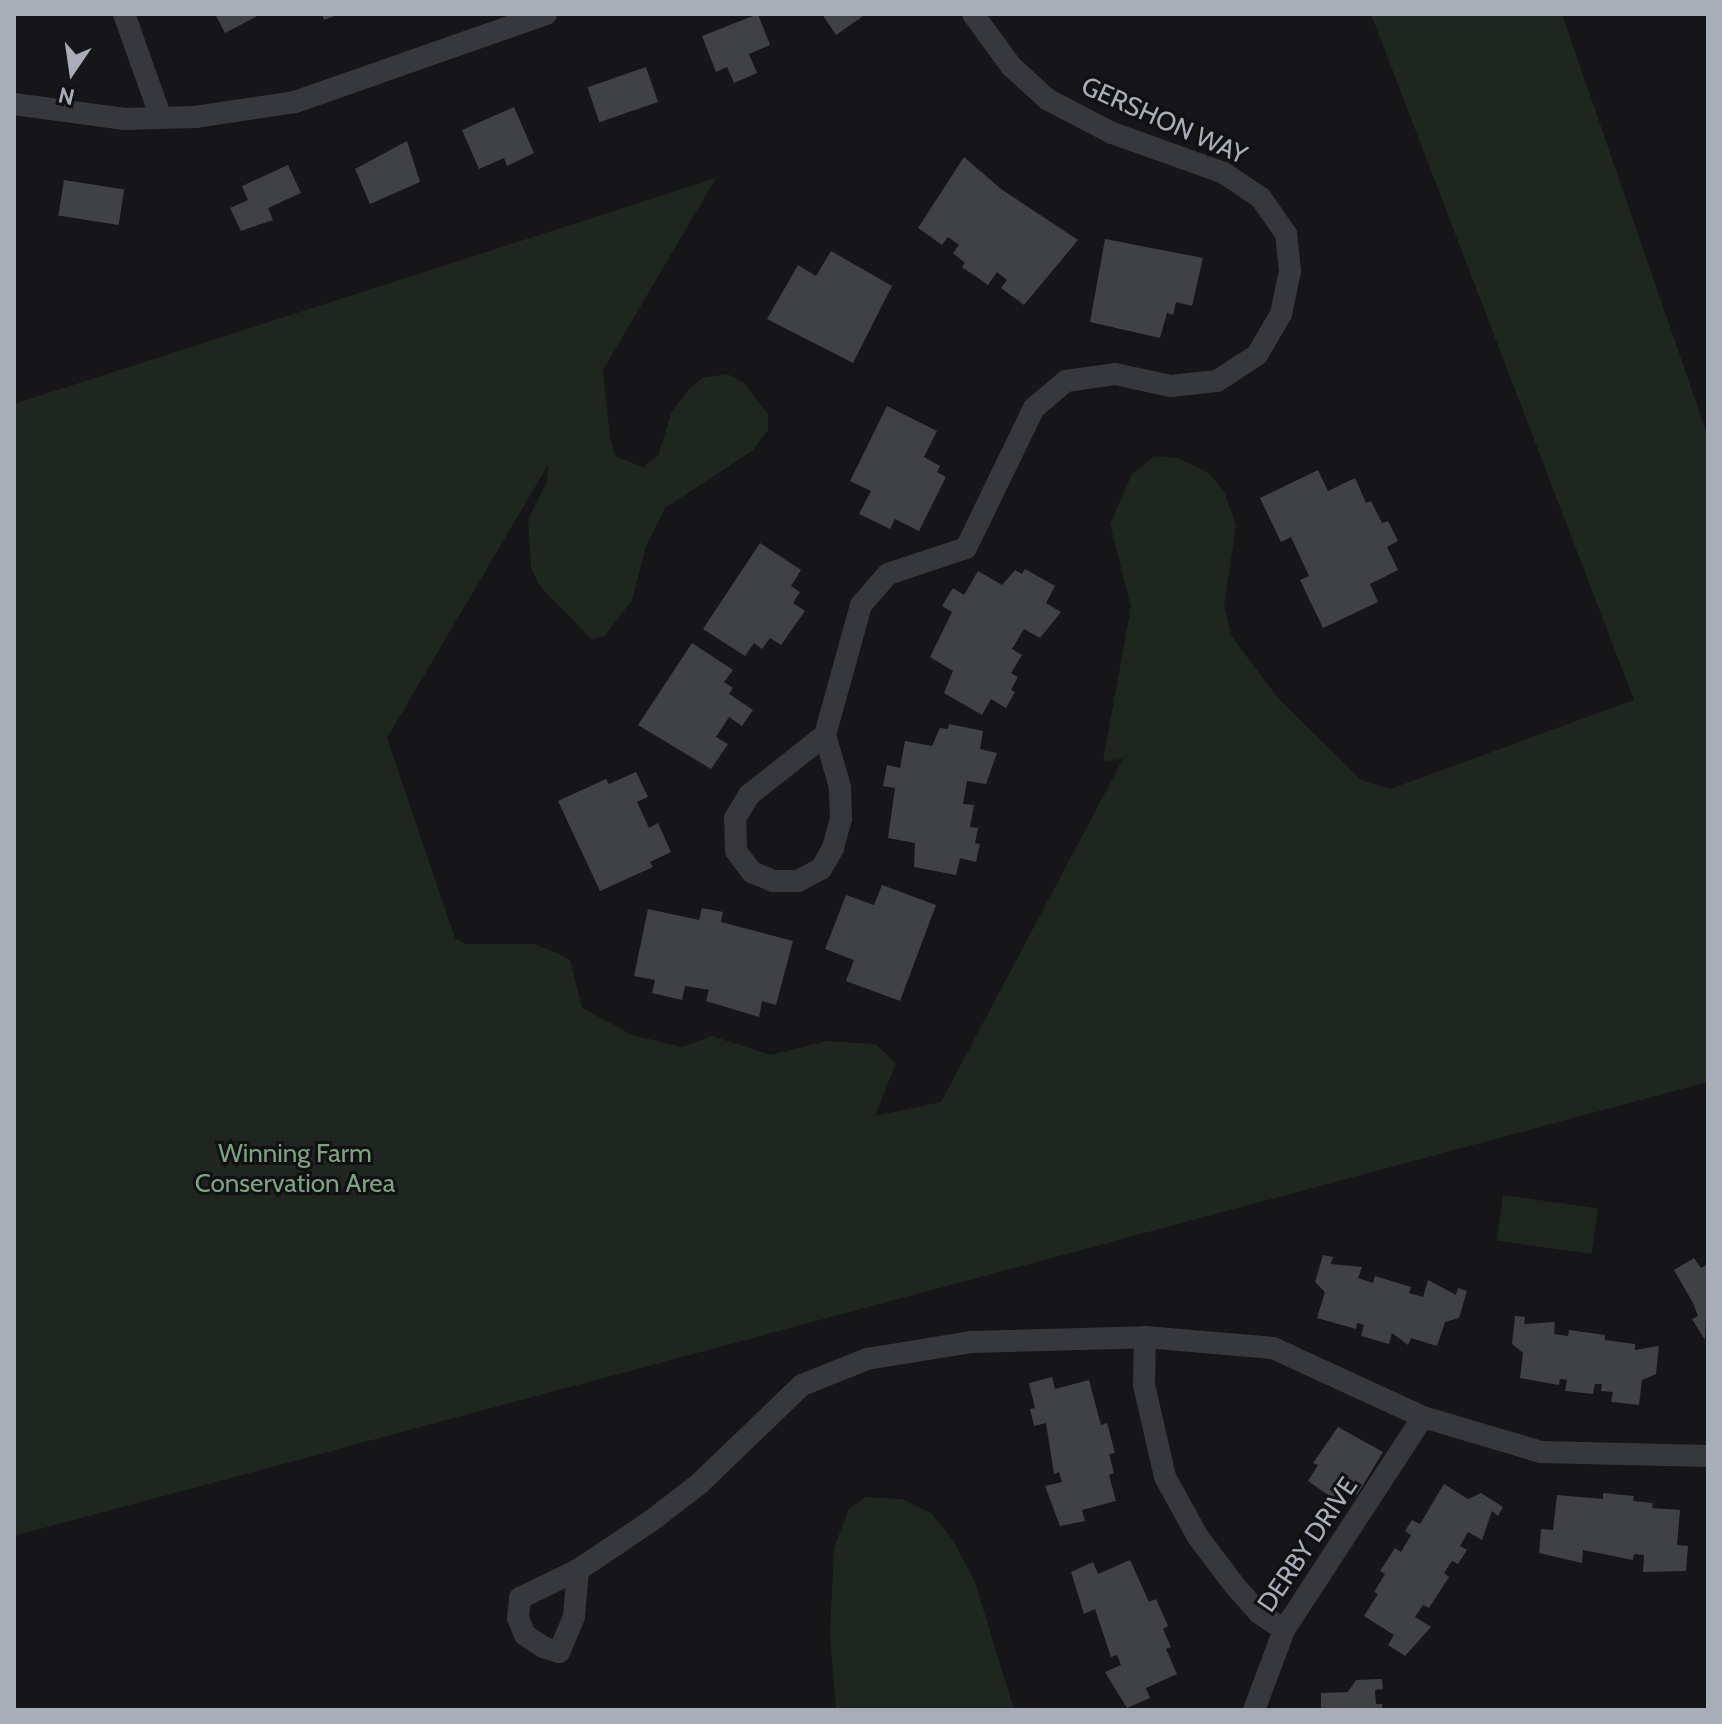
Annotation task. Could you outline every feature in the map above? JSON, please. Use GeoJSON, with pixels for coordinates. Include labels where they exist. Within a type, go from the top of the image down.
{"type":"FeatureCollection","features":[{"type":"Feature","properties":{"kind":"street"},"geometry":{"type":"LineString","coordinates":[[124,14],[161,118]]}},
{"type":"Feature","properties":{"kind":"street"},"geometry":{"type":"LineString","coordinates":[[14,104],[76,115],[161,118],[295,102],[546,14]]}},
{"type":"Feature","properties":{"kind":"street","name":"GERSHON WAY"},"geometry":{"type":"LineString","coordinates":[[825,735],[861,605],[888,574],[966,548],[1034,408],[1066,381],[1078,379],[1115,374],[1171,386],[1217,381],[1257,355],[1281,314],[1290,271],[1286,234],[1261,198],[1224,173],[1112,133],[1047,99],[1011,66],[973,14]]}},
{"type":"Feature","properties":{"kind":"street"},"geometry":{"type":"LineString","coordinates":[[825,735],[840,787],[841,819],[833,848],[821,869],[798,881],[773,881],[752,872],[736,851],[735,818],[749,795],[825,735]]}},
{"type":"Feature","properties":{"kind":"street"},"geometry":{"type":"LineString","coordinates":[[1145,1337],[1144,1385],[1165,1477],[1198,1537],[1235,1586],[1259,1613],[1284,1630]]}},
{"type":"Feature","properties":{"kind":"street"},"geometry":{"type":"LineString","coordinates":[[578,1570],[699,1484],[802,1385],[867,1359],[971,1342],[1145,1337],[1273,1348],[1423,1417],[1541,1452],[1708,1456]]}},
{"type":"Feature","properties":{"kind":"street","name":"DERBY DRIVE"},"geometry":{"type":"LineString","coordinates":[[1254,1710],[1284,1630],[1423,1417]]}},
{"type":"Feature","properties":{"kind":"green space","name":"Winning Farm Conservation Area"},"geometry":{"type":"Polygon","coordinates":[[[1371,14],[1562,14],[1708,437],[1708,1082],[14,1536],[14,404],[716,178],[603,370],[610,437],[615,456],[643,467],[658,456],[672,411],[689,389],[702,378],[727,374],[743,382],[768,414],[768,430],[753,450],[665,508],[646,546],[632,600],[605,636],[591,639],[539,585],[531,567],[528,520],[547,481],[548,465],[387,738],[455,938],[466,944],[534,944],[570,960],[582,1008],[632,1035],[682,1047],[712,1036],[771,1055],[827,1041],[875,1044],[896,1063],[875,1116],[941,1102],[1123,759],[1103,761],[1131,607],[1110,524],[1132,474],[1154,456],[1178,458],[1209,473],[1224,491],[1236,526],[1224,605],[1232,637],[1278,698],[1361,780],[1390,789],[1634,700],[1371,14]]]}},
{"type":"Feature","properties":{"kind":"green space"},"geometry":{"type":"Polygon","coordinates":[[[1503,1195],[1598,1208],[1592,1254],[1497,1241],[1503,1195]]]}},
{"type":"Feature","properties":{"kind":"green space"},"geometry":{"type":"Polygon","coordinates":[[[865,1497],[902,1499],[931,1513],[953,1540],[975,1582],[1014,1710],[836,1710],[830,1635],[834,1548],[849,1509],[865,1497]]]}},
{"type":"Feature","properties":{"kind":"building"},"geometry":{"type":"Polygon","coordinates":[[[215,14],[261,14],[225,33],[215,14]]]}},
{"type":"Feature","properties":{"kind":"building"},"geometry":{"type":"Polygon","coordinates":[[[322,14],[340,14],[324,20],[322,14]]]}},
{"type":"Feature","properties":{"kind":"building"},"geometry":{"type":"Polygon","coordinates":[[[758,14],[770,45],[749,54],[757,73],[734,83],[727,67],[716,72],[702,36],[758,14]]]}},
{"type":"Feature","properties":{"kind":"building"},"geometry":{"type":"Polygon","coordinates":[[[822,14],[866,14],[836,35],[822,14]]]}},
{"type":"Feature","properties":{"kind":"building"},"geometry":{"type":"Polygon","coordinates":[[[646,67],[658,102],[599,122],[587,87],[646,67]]]}},
{"type":"Feature","properties":{"kind":"building"},"geometry":{"type":"Polygon","coordinates":[[[514,107],[534,153],[507,166],[504,158],[479,169],[462,130],[514,107]]]}},
{"type":"Feature","properties":{"kind":"building"},"geometry":{"type":"Polygon","coordinates":[[[407,141],[420,182],[370,204],[355,169],[407,141]]]}},
{"type":"Feature","properties":{"kind":"building"},"geometry":{"type":"Polygon","coordinates":[[[964,157],[1001,189],[1078,240],[1024,305],[1001,288],[1007,280],[997,272],[988,285],[962,267],[965,263],[953,253],[959,245],[948,237],[942,245],[918,228],[964,157]]]}},
{"type":"Feature","properties":{"kind":"building"},"geometry":{"type":"Polygon","coordinates":[[[288,165],[301,193],[268,208],[273,220],[241,231],[230,208],[248,200],[242,186],[288,165]]]}},
{"type":"Feature","properties":{"kind":"building"},"geometry":{"type":"Polygon","coordinates":[[[64,180],[124,190],[119,225],[58,216],[64,180]]]}},
{"type":"Feature","properties":{"kind":"building"},"geometry":{"type":"Polygon","coordinates":[[[1105,239],[1203,258],[1192,306],[1176,302],[1173,315],[1167,313],[1160,338],[1090,322],[1105,239]]]}},
{"type":"Feature","properties":{"kind":"building"},"geometry":{"type":"Polygon","coordinates":[[[831,251],[892,286],[853,363],[767,319],[798,265],[816,276],[831,251]]]}},
{"type":"Feature","properties":{"kind":"building"},"geometry":{"type":"Polygon","coordinates":[[[887,406],[937,431],[924,457],[940,466],[937,472],[946,477],[919,531],[895,519],[890,529],[859,514],[871,491],[850,481],[887,406]]]}},
{"type":"Feature","properties":{"kind":"building"},"geometry":{"type":"Polygon","coordinates":[[[1318,470],[1328,491],[1355,478],[1366,503],[1371,501],[1382,523],[1388,521],[1398,541],[1387,547],[1398,570],[1370,584],[1378,602],[1323,628],[1300,580],[1309,576],[1291,537],[1281,542],[1260,498],[1318,470]]]}},
{"type":"Feature","properties":{"kind":"building"},"geometry":{"type":"Polygon","coordinates":[[[760,543],[801,570],[791,586],[800,592],[793,603],[805,611],[781,645],[770,638],[762,649],[754,643],[745,656],[703,629],[760,543]]]}},
{"type":"Feature","properties":{"kind":"building"},"geometry":{"type":"Polygon","coordinates":[[[1025,569],[1055,586],[1046,603],[1061,612],[1040,638],[1024,629],[1012,649],[1022,655],[1011,673],[1018,677],[1011,690],[1015,692],[1006,708],[991,699],[982,715],[944,693],[953,671],[930,657],[952,612],[942,606],[953,588],[964,595],[978,571],[1002,585],[1015,570],[1022,574],[1025,569]]]}},
{"type":"Feature","properties":{"kind":"building"},"geometry":{"type":"Polygon","coordinates":[[[692,643],[733,670],[724,682],[733,688],[729,694],[753,710],[742,726],[729,717],[716,737],[728,744],[711,769],[638,725],[692,643]]]}},
{"type":"Feature","properties":{"kind":"building"},"geometry":{"type":"Polygon","coordinates":[[[949,724],[983,731],[980,749],[997,753],[986,784],[967,781],[963,804],[974,805],[970,827],[978,828],[975,843],[980,844],[976,862],[960,858],[956,875],[914,867],[915,843],[888,838],[895,788],[883,786],[887,765],[900,768],[905,741],[932,746],[940,728],[948,729],[949,724]]]}},
{"type":"Feature","properties":{"kind":"building"},"geometry":{"type":"Polygon","coordinates":[[[636,772],[648,797],[637,802],[649,828],[658,823],[671,852],[650,862],[653,867],[600,891],[558,801],[606,779],[609,784],[636,772]]]}},
{"type":"Feature","properties":{"kind":"building"},"geometry":{"type":"Polygon","coordinates":[[[882,885],[936,905],[900,1001],[846,981],[854,960],[825,949],[846,895],[874,905],[882,885]]]}},
{"type":"Feature","properties":{"kind":"building"},"geometry":{"type":"Polygon","coordinates":[[[702,908],[723,912],[721,922],[793,941],[776,1005],[762,1001],[759,1017],[706,1001],[709,990],[685,986],[682,1000],[652,993],[655,980],[634,976],[648,909],[699,920],[702,908]]]}},
{"type":"Feature","properties":{"kind":"building"},"geometry":{"type":"Polygon","coordinates":[[[1323,1255],[1333,1257],[1331,1264],[1362,1267],[1358,1278],[1373,1283],[1375,1276],[1411,1287],[1409,1293],[1423,1297],[1428,1280],[1456,1295],[1458,1288],[1467,1291],[1459,1318],[1445,1322],[1437,1346],[1411,1338],[1408,1345],[1392,1333],[1389,1344],[1361,1336],[1364,1325],[1357,1323],[1356,1329],[1317,1318],[1325,1292],[1315,1282],[1323,1255]]]}},
{"type":"Feature","properties":{"kind":"building"},"geometry":{"type":"Polygon","coordinates":[[[1694,1258],[1701,1268],[1708,1264],[1705,1340],[1692,1319],[1698,1316],[1693,1303],[1674,1270],[1694,1258]]]}},
{"type":"Feature","properties":{"kind":"building"},"geometry":{"type":"Polygon","coordinates":[[[1515,1316],[1525,1317],[1524,1324],[1555,1322],[1554,1334],[1568,1336],[1569,1330],[1605,1335],[1605,1340],[1635,1344],[1635,1350],[1659,1346],[1656,1374],[1642,1380],[1639,1405],[1611,1402],[1613,1392],[1601,1391],[1602,1384],[1595,1384],[1593,1394],[1565,1391],[1567,1380],[1560,1379],[1559,1385],[1520,1378],[1523,1353],[1512,1344],[1515,1316]]]}},
{"type":"Feature","properties":{"kind":"building"},"geometry":{"type":"Polygon","coordinates":[[[1052,1377],[1055,1389],[1089,1380],[1101,1425],[1107,1423],[1115,1453],[1109,1454],[1114,1473],[1109,1475],[1116,1501],[1082,1510],[1085,1521],[1060,1526],[1045,1486],[1062,1482],[1059,1472],[1054,1474],[1046,1423],[1034,1426],[1030,1409],[1035,1408],[1029,1383],[1052,1377]]]}},
{"type":"Feature","properties":{"kind":"building"},"geometry":{"type":"Polygon","coordinates":[[[1338,1427],[1383,1452],[1357,1495],[1347,1488],[1338,1502],[1308,1481],[1318,1465],[1313,1463],[1338,1427]]]}},
{"type":"Feature","properties":{"kind":"building"},"geometry":{"type":"Polygon","coordinates":[[[1444,1484],[1468,1499],[1481,1493],[1503,1507],[1498,1516],[1492,1511],[1482,1540],[1468,1532],[1460,1546],[1467,1550],[1458,1564],[1452,1561],[1444,1573],[1449,1577],[1429,1608],[1423,1605],[1415,1617],[1431,1627],[1405,1656],[1388,1645],[1394,1635],[1364,1616],[1378,1594],[1374,1592],[1385,1574],[1380,1571],[1395,1548],[1401,1552],[1411,1535],[1405,1531],[1412,1520],[1420,1524],[1444,1484]]]}},
{"type":"Feature","properties":{"kind":"building"},"geometry":{"type":"Polygon","coordinates":[[[1603,1493],[1634,1496],[1633,1501],[1653,1503],[1652,1508],[1680,1510],[1677,1545],[1688,1546],[1686,1571],[1643,1572],[1644,1555],[1634,1554],[1633,1560],[1583,1550],[1582,1563],[1539,1553],[1541,1529],[1553,1530],[1557,1495],[1603,1499],[1603,1493]]]}},
{"type":"Feature","properties":{"kind":"building"},"geometry":{"type":"Polygon","coordinates":[[[1130,1560],[1149,1602],[1156,1599],[1168,1626],[1163,1629],[1171,1647],[1166,1649],[1177,1674],[1146,1688],[1150,1698],[1127,1708],[1105,1672],[1121,1665],[1117,1655],[1111,1657],[1095,1609],[1084,1614],[1071,1572],[1093,1562],[1098,1574],[1130,1560]]]}},
{"type":"Feature","properties":{"kind":"building"},"geometry":{"type":"Polygon","coordinates":[[[1382,1679],[1383,1689],[1375,1690],[1376,1704],[1382,1704],[1383,1710],[1321,1710],[1321,1693],[1348,1692],[1356,1680],[1382,1679]]]}}]}
